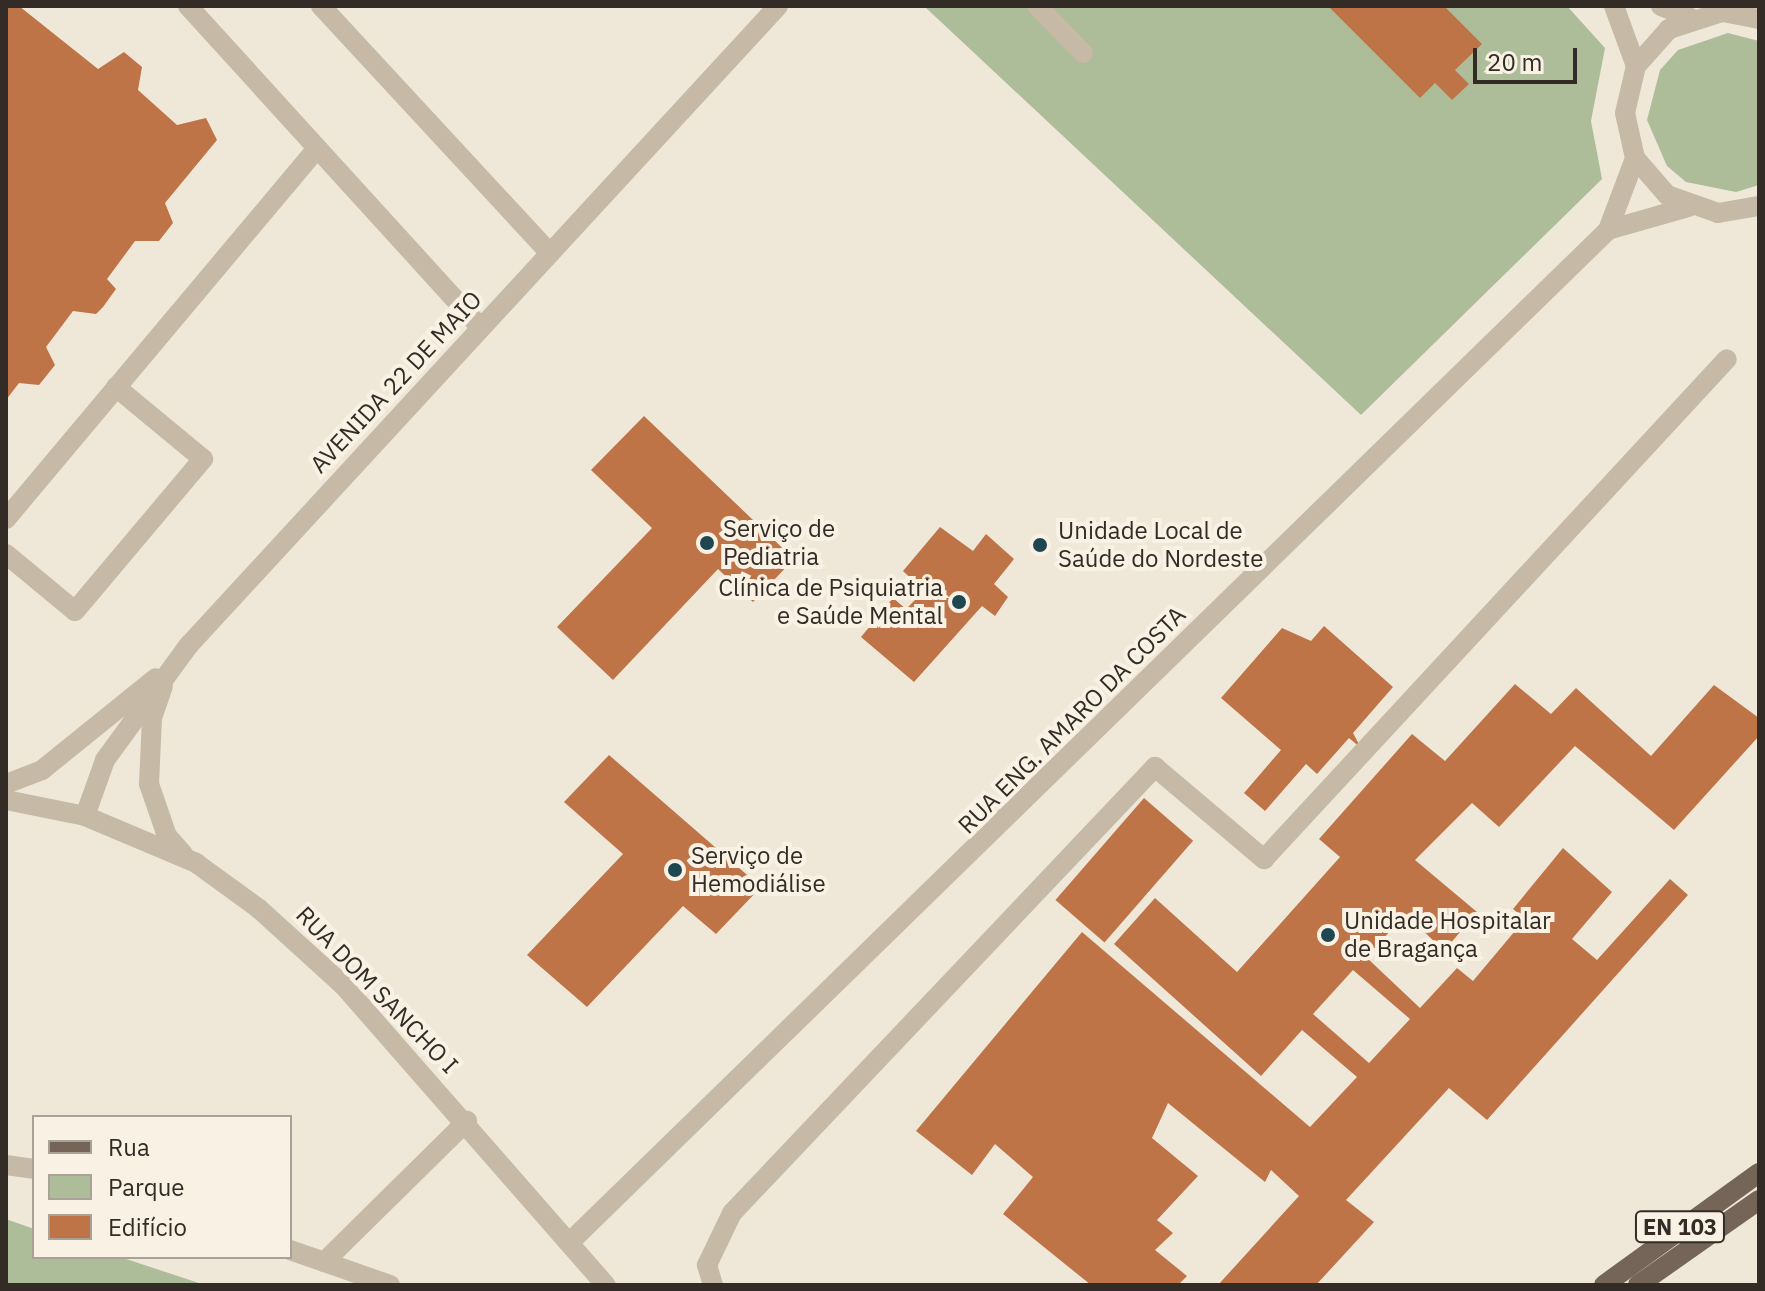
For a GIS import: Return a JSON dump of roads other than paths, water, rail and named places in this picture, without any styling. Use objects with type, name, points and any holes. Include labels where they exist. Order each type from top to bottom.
[{"type":"main road","name":"EN 103","points":[[1604,1285],[1759,1173]]},
{"type":"main road","name":"EN 103","points":[[1638,1285],[1759,1200]]},
{"type":"street","points":[[188,6],[481,328]]},
{"type":"street","points":[[321,6],[550,253]]},
{"type":"street","name":"AVENIDA 22 DE MAIO","points":[[85,816],[105,760],[169,670],[778,6]]},
{"type":"street","points":[[1037,6],[1083,53]]},
{"type":"street","points":[[1614,6],[1636,66]]},
{"type":"street","points":[[1661,6],[1691,18]]},
{"type":"street","points":[[1755,210],[1689,207],[1658,187],[1635,158],[1625,113],[1636,66],[1660,38],[1691,18],[1722,12],[1759,19]]},
{"type":"street","points":[[6,519],[317,148]]},
{"type":"street","name":"RUA ENG. AMARO DA COSTA","points":[[569,1243],[1608,230],[1635,158]]},
{"type":"street","name":"RUA ENG. AMARO DA COSTA","points":[[1608,230],[1689,207]]},
{"type":"street","points":[[713,1285],[707,1265],[732,1213],[1155,767],[1264,859],[1727,359]]},
{"type":"street","points":[[6,554],[75,611],[203,459],[116,387]]},
{"type":"street","points":[[6,784],[42,770],[169,670]]},
{"type":"street","points":[[169,670],[152,718],[149,784],[167,836],[189,860]]},
{"type":"street","name":"RUA DOM SANCHO I","points":[[6,800],[85,816],[189,860],[258,908],[343,985],[467,1121],[606,1285]]},
{"type":"street","points":[[324,1262],[467,1121]]},
{"type":"street","points":[[6,1165],[32,1169]]},
{"type":"street","points":[[292,1251],[390,1285]]},
{"type":"place","name":"Serviço de Pediatria","points":[[707,543]]},
{"type":"place","name":"Unidade Local de Saúde do Nordeste","points":[[1040,545]]},
{"type":"place","name":"Clínica de Psiquiatria e Saúde Mental","points":[[959,602]]},
{"type":"place","name":"Serviço de Hemodiálise","points":[[675,870]]},
{"type":"place","name":"Unidade Hospitalar de Bragança","points":[[1328,935]]}]
